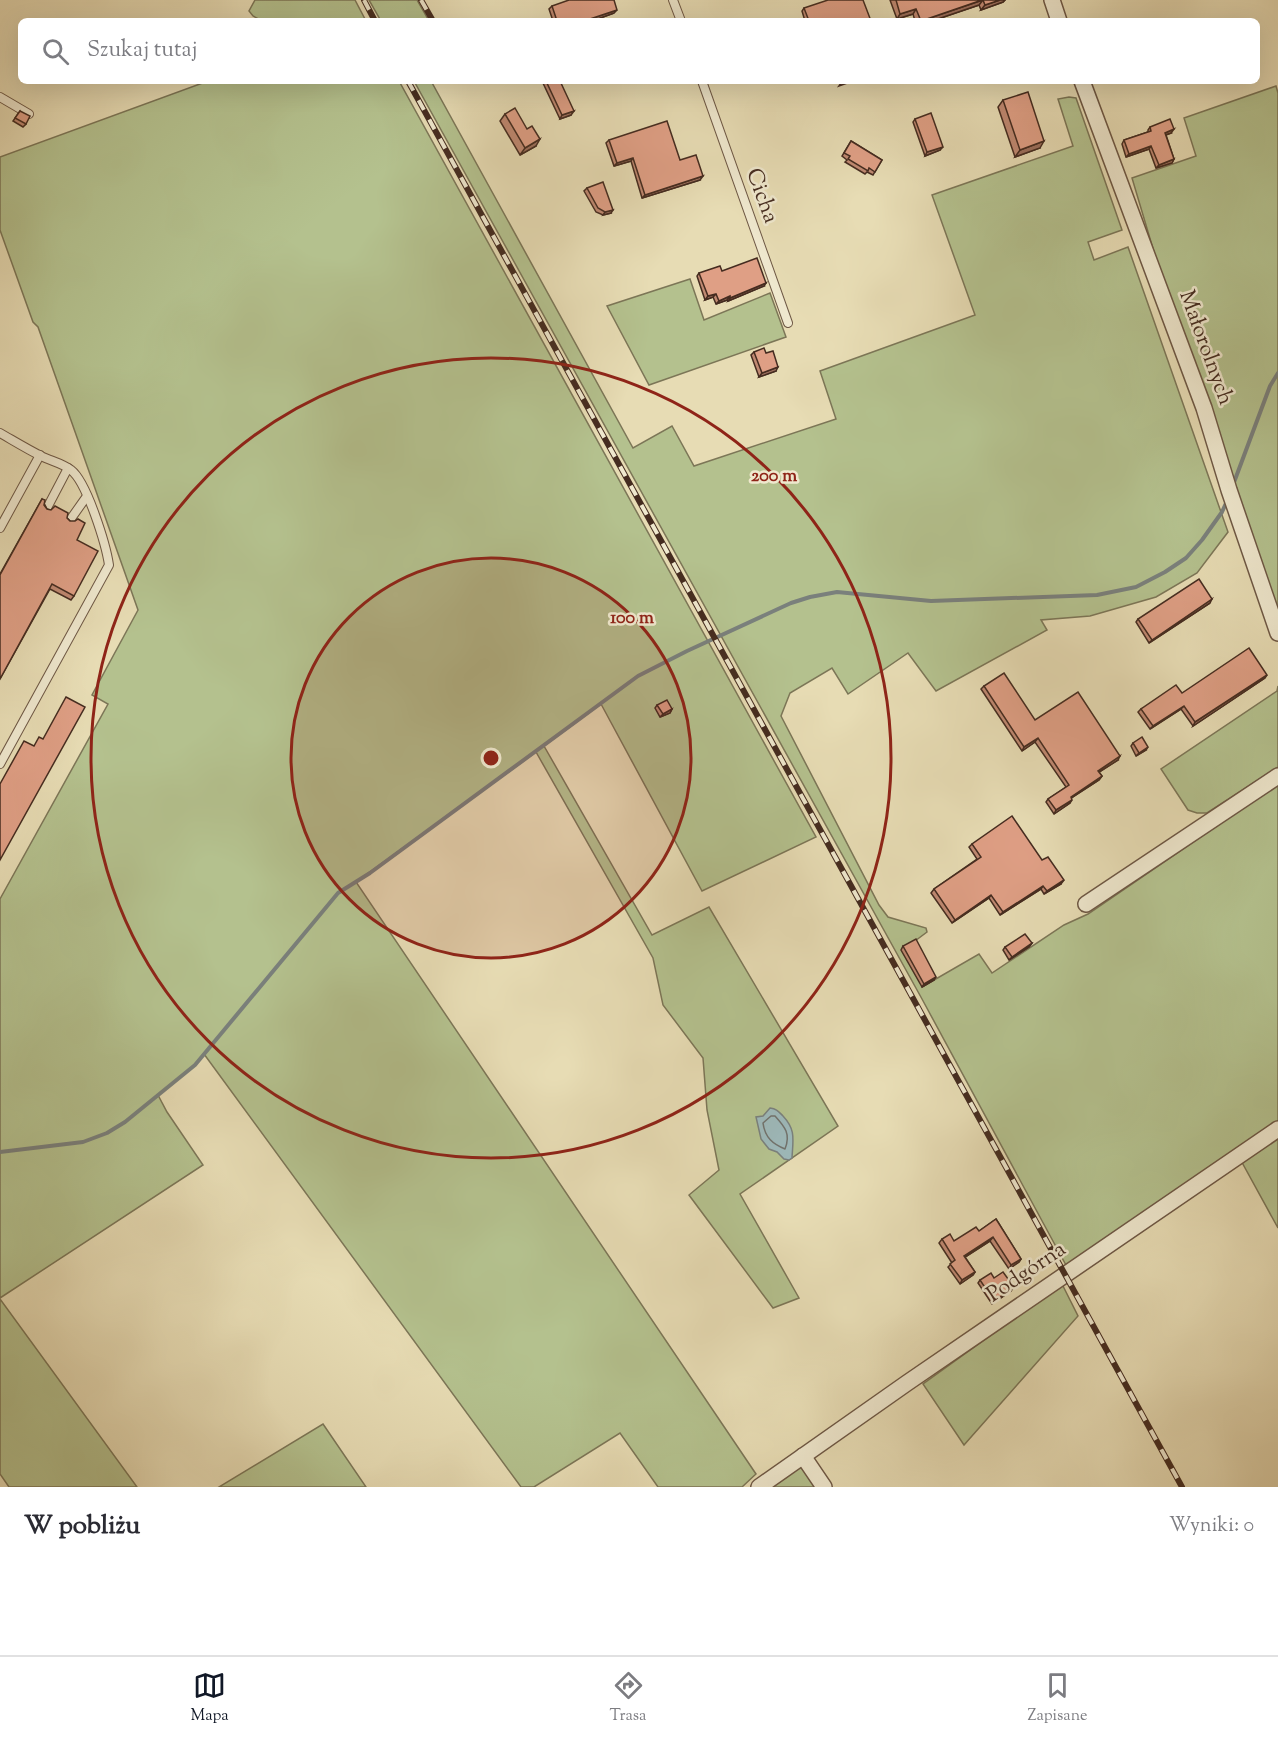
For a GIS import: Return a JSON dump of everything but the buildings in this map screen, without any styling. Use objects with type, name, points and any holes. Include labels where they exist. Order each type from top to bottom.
[{"type":"street","points":[[1052,0],[1058,18]]},
{"type":"street","name":"Małorolnych","points":[[1083,84],[1204,408],[1229,490],[1278,633]]},
{"type":"street","points":[[1086,904],[1278,776]]},
{"type":"street","name":"Podgórna","points":[[759,1487],[986,1328],[1278,1130]]},
{"type":"street","points":[[803,1456],[824,1487]]},
{"type":"lane","points":[[673,0],[680,18]]},
{"type":"lane","name":"Cicha","points":[[703,84],[788,323]]},
{"type":"lane","points":[[0,97],[30,114]]},
{"type":"lane","points":[[0,433],[74,473],[87,495],[109,566],[0,764]]},
{"type":"lane","points":[[0,528],[40,455]]},
{"type":"lane","points":[[47,508],[68,468]]},
{"type":"lane","points":[[70,520],[87,495]]},
{"type":"green space","points":[[255,0],[355,0],[364,18],[257,18],[249,11]]},
{"type":"green space","points":[[369,0],[417,0],[427,18],[379,18]]},
{"type":"green space","points":[[200,84],[401,84],[816,837],[702,891],[601,704],[544,746],[652,935],[709,907],[838,1126],[740,1194],[799,1298],[773,1308],[689,1195],[719,1170],[707,1110],[703,1058],[663,1005],[653,958],[536,752],[356,882],[756,1474],[742,1487],[658,1487],[620,1433],[534,1487],[521,1487],[204,1054],[195,1065],[158,1095],[203,1165],[0,1298],[0,899],[108,704],[92,695],[138,610],[38,327],[33,322],[0,230],[0,157]]},
{"type":"green space","points":[[416,84],[433,84],[633,448],[672,426],[694,466],[836,419],[820,371],[975,315],[932,195],[1073,146],[1058,99],[1076,98],[1122,230],[1088,242],[1094,260],[1128,247],[1228,532],[1197,573],[1156,597],[1090,616],[1041,620],[1047,630],[936,691],[908,653],[848,694],[832,668],[790,693],[781,716],[879,905],[888,917],[926,928],[927,932],[915,941],[922,987],[979,954],[992,973],[1064,925],[1088,914],[1278,784],[1278,1228],[1239,1157],[1067,1267],[922,999]]},
{"type":"green space","points":[[1276,86],[1278,93],[1278,627],[1173,316],[1132,178],[1196,156],[1184,118]]},
{"type":"green space","points":[[690,279],[704,320],[770,293],[786,337],[649,385],[607,306]]},
{"type":"green space","points":[[1278,686],[1278,767],[1207,813],[1188,810],[1161,769],[1277,691]]},
{"type":"green space","points":[[1062,1284],[1078,1316],[964,1445],[923,1384]]},
{"type":"green space","points":[[0,1299],[137,1487],[9,1487],[0,1474]]},
{"type":"green space","points":[[323,1424],[366,1487],[219,1487]]},
{"type":"green space","points":[[803,1464],[818,1487],[769,1487]]},
{"type":"water","points":[[770,1108],[777,1110],[783,1116],[792,1130],[792,1158],[789,1160],[769,1149],[761,1139],[756,1117],[763,1116]]},
{"type":"waterway","points":[[1233,485],[1270,386],[1278,373]]},
{"type":"waterway","points":[[0,1152],[83,1142],[107,1133],[125,1122],[195,1065],[338,893],[370,873],[638,676],[791,603],[837,592],[931,601],[1097,595],[1136,587],[1186,558],[1202,540],[1227,501]]},
{"type":"railway","points":[[364,0],[373,18]]},
{"type":"railway","points":[[421,0],[431,18]]},
{"type":"railway","points":[[410,84],[1182,1487]]}]
